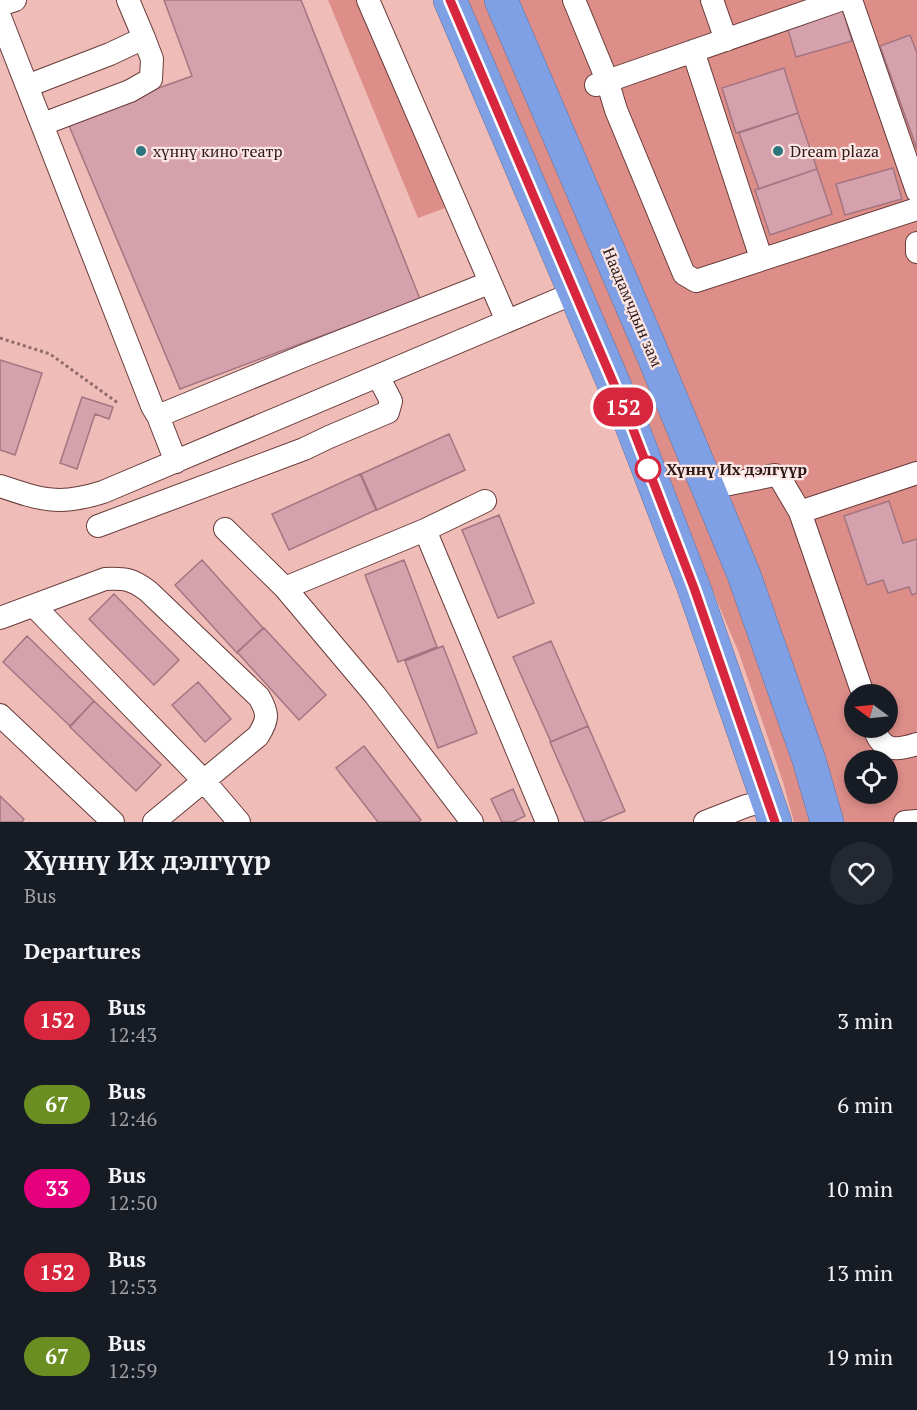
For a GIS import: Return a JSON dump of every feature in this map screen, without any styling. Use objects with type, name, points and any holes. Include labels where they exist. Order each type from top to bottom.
[{"type":"highway","points":[[450,0],[631,424],[694,588],[772,811]]},
{"type":"highway","name":"Наадамчдын зам","points":[[501,0],[709,488],[748,586],[808,760],[826,822]]},
{"type":"street","points":[[0,5],[15,0]]},
{"type":"street","points":[[43,124],[130,91],[151,79],[152,59],[128,0]]},
{"type":"street","points":[[368,0],[507,321]]},
{"type":"street","points":[[561,0],[616,110],[684,274],[696,281],[917,209]]},
{"type":"street","points":[[574,0],[599,76]]},
{"type":"street","points":[[712,0],[724,33]]},
{"type":"street","points":[[599,76],[693,51],[724,33],[796,0]]},
{"type":"street","points":[[599,76],[724,33],[840,0],[917,191]]},
{"type":"street","points":[[0,17],[176,462]]},
{"type":"street","points":[[27,86],[110,54],[144,38]]},
{"type":"street","points":[[693,51],[761,258]]},
{"type":"street","points":[[917,243],[917,252]]},
{"type":"street","points":[[158,416],[489,283]]},
{"type":"street","points":[[0,486],[41,499],[70,500],[103,492],[574,293]]},
{"type":"street","points":[[98,526],[304,450],[388,412],[391,401],[378,376]]},
{"type":"street","points":[[800,512],[917,473]]},
{"type":"street","points":[[709,488],[776,476],[780,478],[800,512],[859,684]]},
{"type":"street","points":[[285,588],[425,530],[485,501]]},
{"type":"street","points":[[225,528],[285,588],[375,695],[472,822]]},
{"type":"street","points":[[425,530],[547,822]]},
{"type":"street","points":[[0,618],[105,579],[122,578],[135,582],[148,591],[259,697],[267,709],[266,724],[258,736],[154,822]]},
{"type":"street","points":[[34,606],[204,781],[239,822]]},
{"type":"street","points":[[0,714],[113,822]]},
{"type":"street","points":[[878,738],[889,748],[901,750],[917,744]]},
{"type":"street","points":[[705,822],[746,806],[772,811]]},
{"type":"street","points":[[905,822],[917,821]]},
{"type":"path","points":[[0,338],[50,354],[118,403]]},
{"type":"shaded area","points":[[328,0],[360,0],[445,208],[418,218]]},
{"type":"shaded area","points":[[463,0],[917,0],[917,822],[794,822],[783,782],[739,653]]},
{"type":"building","points":[[164,0],[301,0],[420,299],[180,389],[67,121],[192,76]]},
{"type":"building","points":[[843,10],[852,41],[796,57],[787,26]]},
{"type":"building","points":[[910,35],[917,53],[917,149],[880,46]]},
{"type":"building","points":[[784,68],[798,113],[736,133],[722,88]]},
{"type":"building","name":"Dream plaza","points":[[798,113],[817,169],[759,189],[739,133]]},
{"type":"building","points":[[893,168],[902,199],[845,215],[836,184]]},
{"type":"building","points":[[817,169],[832,214],[770,235],[755,190]]},
{"type":"building","points":[[0,360],[42,373],[15,455],[0,450]]},
{"type":"building","points":[[82,397],[113,407],[109,419],[95,414],[77,469],[60,463]]},
{"type":"building","points":[[449,434],[465,470],[377,510],[361,474]]},
{"type":"building","points":[[360,474],[376,510],[289,550],[272,514]]},
{"type":"building","points":[[889,501],[903,543],[917,539],[917,593],[912,595],[909,587],[888,593],[883,580],[867,585],[844,516]]},
{"type":"building","points":[[499,515],[534,603],[498,618],[462,530]]},
{"type":"building","points":[[202,560],[263,628],[237,653],[175,585]]},
{"type":"building","points":[[404,560],[437,647],[398,662],[365,575]]},
{"type":"building","points":[[114,594],[179,660],[154,685],[89,619]]},
{"type":"building","points":[[264,628],[326,695],[299,720],[237,652]]},
{"type":"building","points":[[27,636],[94,701],[70,726],[3,662]]},
{"type":"building","points":[[551,641],[588,726],[551,742],[513,657]]},
{"type":"building","points":[[443,646],[477,733],[438,748],[405,661]]},
{"type":"building","points":[[198,682],[231,719],[205,742],[172,705]]},
{"type":"building","points":[[94,701],[161,765],[136,791],[70,727]]},
{"type":"building","points":[[588,726],[625,811],[599,822],[585,822],[550,742]]},
{"type":"building","points":[[364,746],[421,820],[419,822],[378,822],[336,768]]},
{"type":"building","points":[[513,789],[525,816],[513,822],[502,822],[491,799]]},
{"type":"building","points":[[0,796],[24,819],[22,822],[0,822]]},
{"type":"bus line","name":"152","points":[[450,0],[631,424],[694,588],[775,822]]},
{"type":"place","name":"хүннү кино театр","points":[[141,151]]},
{"type":"place","name":"Dream plaza","points":[[778,151]]},
{"type":"place","name":"Хүннү Их дэлгүүр","points":[[648,469]]}]
